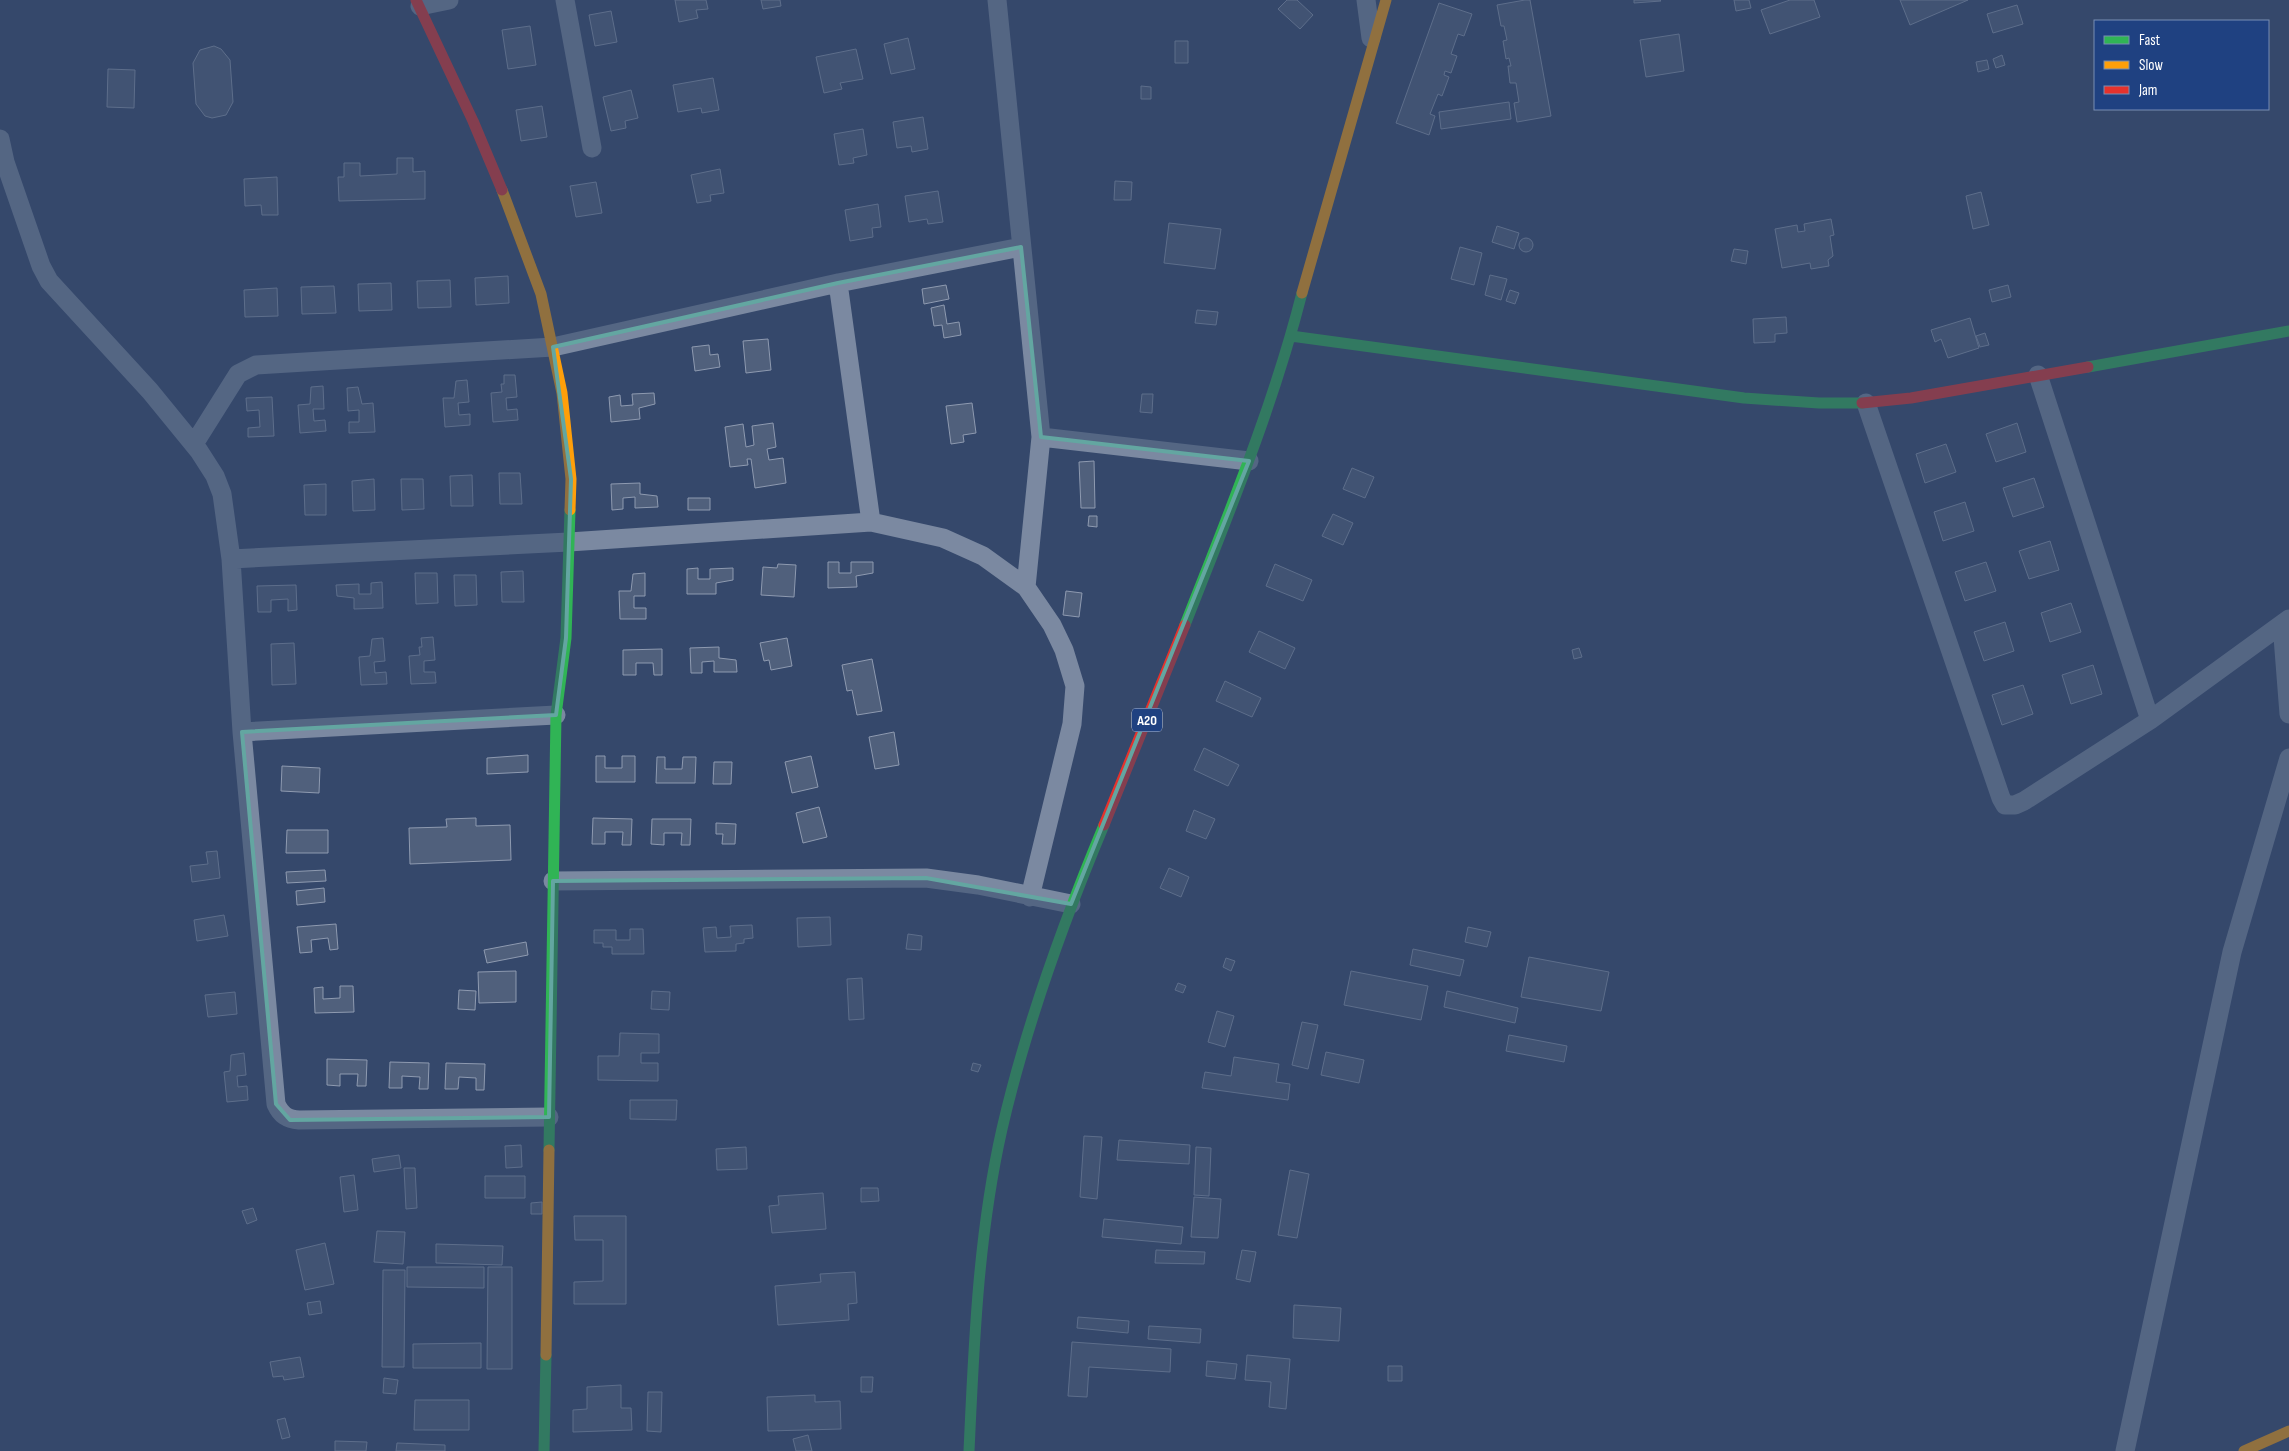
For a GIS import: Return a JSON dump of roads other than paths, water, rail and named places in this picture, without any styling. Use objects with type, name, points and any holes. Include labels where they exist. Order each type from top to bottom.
[{"type":"street","points":[[449,0],[418,3],[516,224],[541,294],[562,393],[571,479],[566,638],[556,715],[544,1451]]},
{"type":"street","points":[[564,0],[592,148]]},
{"type":"street","points":[[997,0],[1041,437],[1026,588]]},
{"type":"street","points":[[1366,0],[1372,49]]},
{"type":"street","name":"A20","points":[[969,1451],[975,1311],[991,1184],[1020,1056],[1071,904],[1165,676],[1248,461],[1291,336],[1310,262],[1386,0]]},
{"type":"street","points":[[0,139],[5,162],[38,256],[49,281],[150,391],[194,444],[215,476],[222,494],[232,559],[242,732],[276,1104],[279,1111],[290,1120],[549,1117]]},
{"type":"street","points":[[194,444],[238,374],[256,365],[553,347],[838,283],[1021,247]]},
{"type":"street","points":[[838,283],[871,522]]},
{"type":"street","points":[[1291,336],[1744,398],[1819,403],[1866,403],[1911,398],[2289,331]]},
{"type":"street","points":[[2038,375],[2150,720]]},
{"type":"street","points":[[1866,403],[2005,805],[2015,805],[2024,801],[2150,720],[2285,621]]},
{"type":"street","points":[[1041,437],[1248,461]]},
{"type":"street","points":[[232,559],[570,542],[871,522],[943,538],[982,556],[1026,588],[1052,625],[1064,650],[1075,686],[1072,724],[1030,897]]},
{"type":"street","points":[[2285,621],[2289,714]]},
{"type":"street","points":[[242,732],[556,715]]},
{"type":"street","points":[[2125,1451],[2232,952],[2289,758]]},
{"type":"street","points":[[553,881],[926,878],[978,885],[1071,904]]},
{"type":"street","points":[[2244,1451],[2289,1432]]}]
